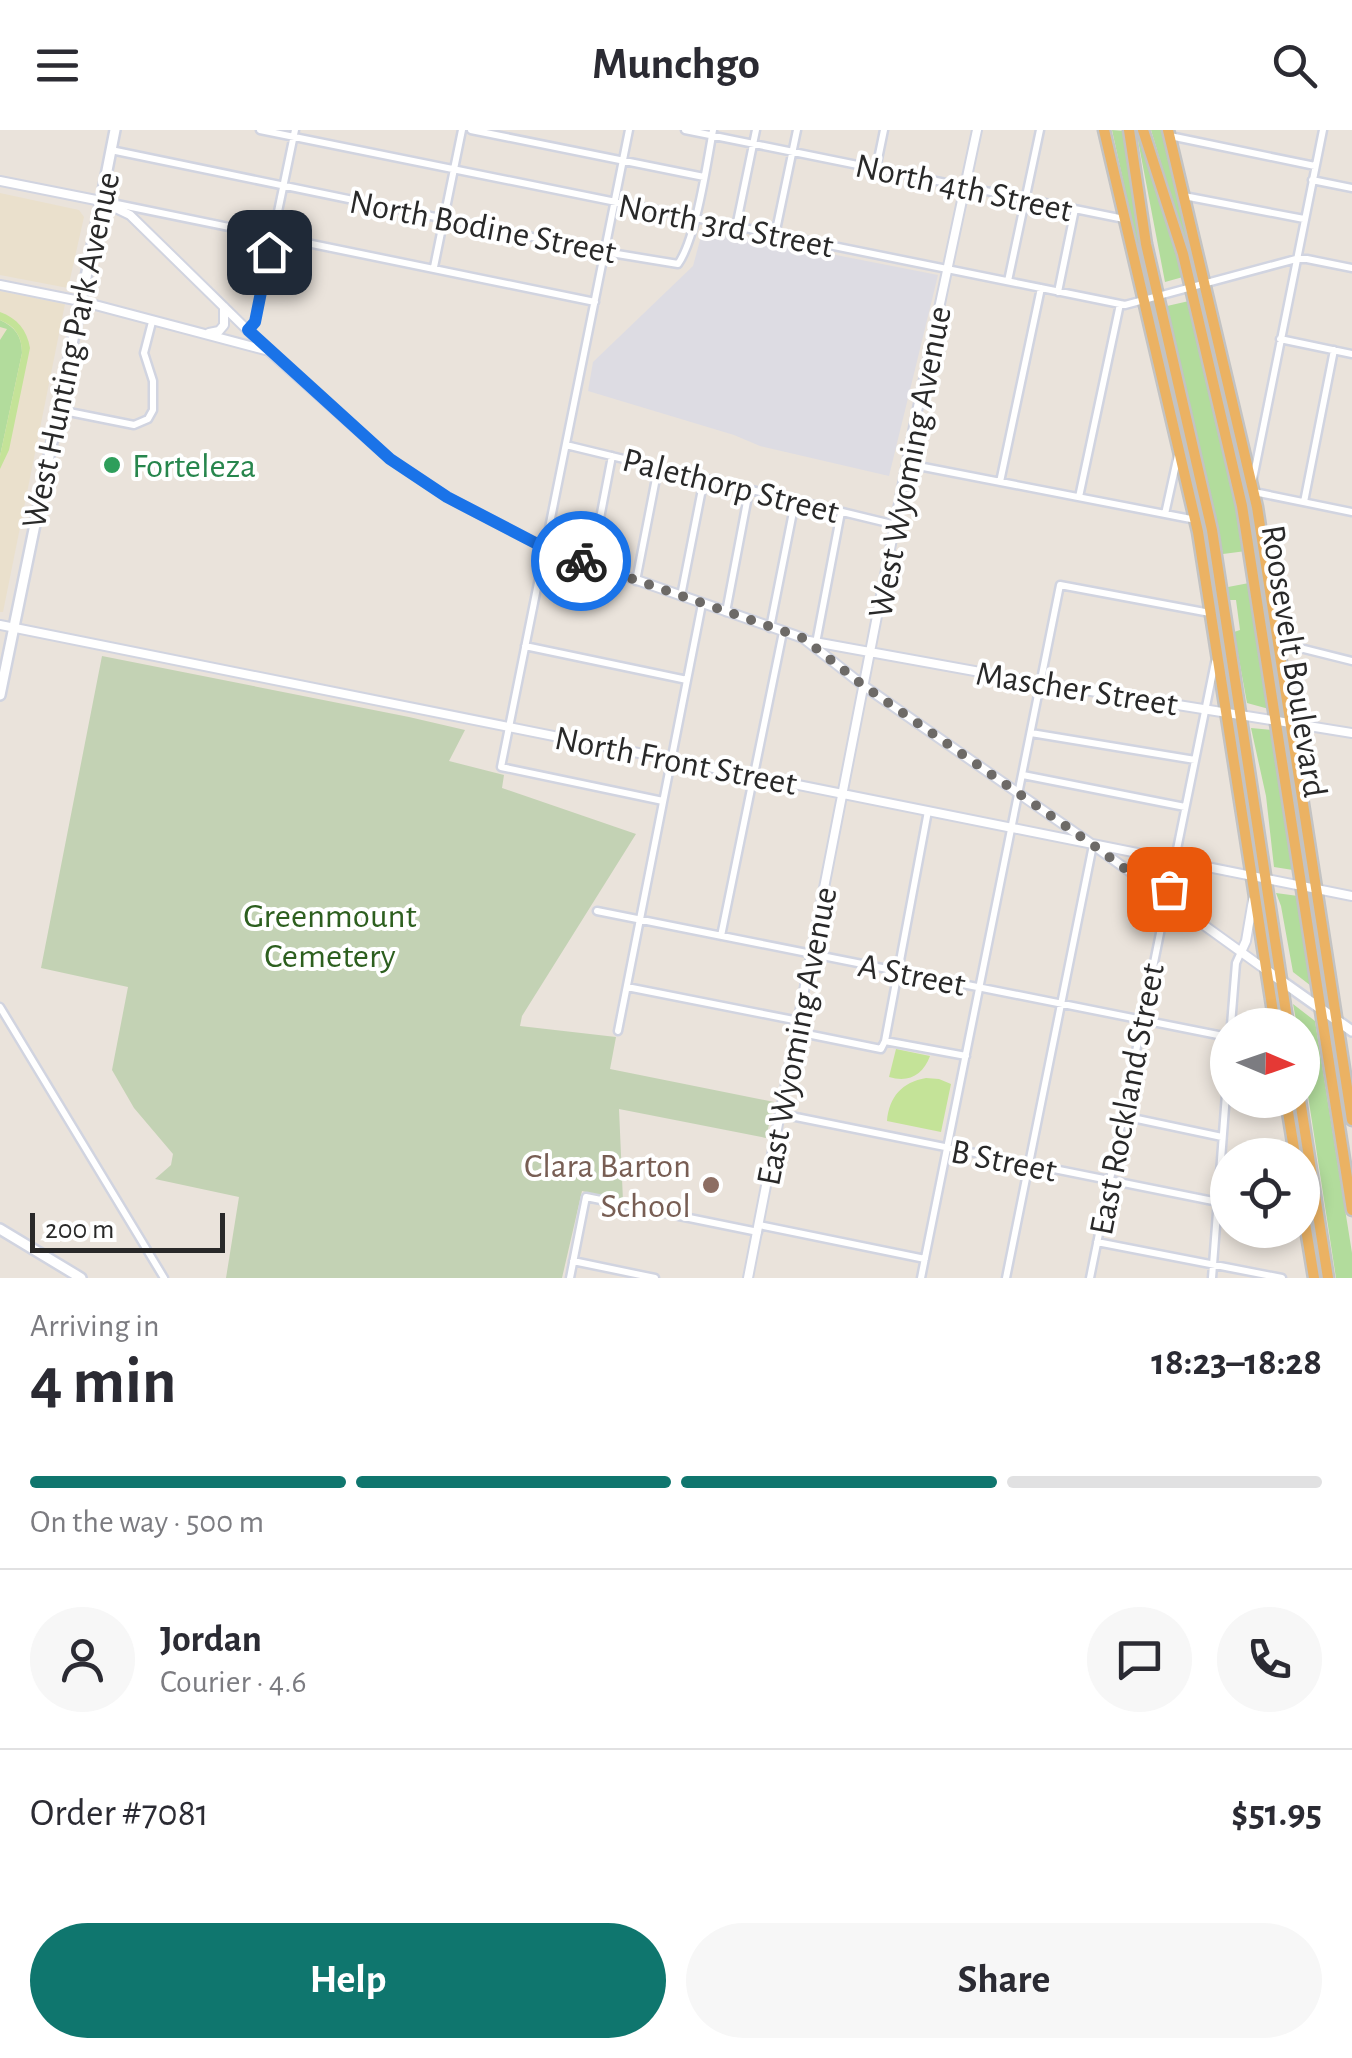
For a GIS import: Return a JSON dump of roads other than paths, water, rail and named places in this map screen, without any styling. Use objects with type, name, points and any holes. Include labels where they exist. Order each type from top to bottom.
[{"type":"highway","points":[[1104,130],[1196,520],[1272,1008]]},
{"type":"highway","name":"Roosevelt Boulevard","points":[[1129,130],[1143,230],[1216,556],[1286,1008]]},
{"type":"highway","name":"Roosevelt Boulevard","points":[[1143,130],[1174,220],[1191,286],[1256,584],[1352,1210]]},
{"type":"highway","name":"Roosevelt Boulevard","points":[[1169,133],[1242,442],[1267,568],[1352,1120]]},
{"type":"highway","points":[[1228,444],[1229,388]]},
{"type":"highway","points":[[1180,449],[1202,486]]},
{"type":"highway","points":[[1286,779],[1308,832]]},
{"type":"highway","points":[[1246,841],[1251,780]]},
{"type":"highway","points":[[1303,1118],[1328,1278]]},
{"type":"highway","points":[[1309,1248],[1314,1278]]},
{"type":"main road","name":"West Hunting Park Avenue","points":[[0,694],[115,130]]},
{"type":"main road","points":[[1266,970],[1352,1031]]},
{"type":"main road","points":[[0,1229],[81,1278]]},
{"type":"street","name":"North 3rd Street","points":[[260,130],[1120,304],[1132,305],[1191,286]]},
{"type":"street","points":[[434,267],[462,130]]},
{"type":"street","points":[[472,130],[704,177]]},
{"type":"street","points":[[630,130],[500,766],[663,801]]},
{"type":"street","name":"North 4th Street","points":[[684,130],[1126,220]]},
{"type":"street","points":[[736,227],[756,130]]},
{"type":"street","points":[[775,235],[797,130]]},
{"type":"street","points":[[876,168],[884,130]]},
{"type":"street","name":"West Wyoming Avenue","points":[[844,794],[977,130]]},
{"type":"street","points":[[1008,281],[1040,130]]},
{"type":"street","points":[[1323,130],[1252,488],[1352,512]]},
{"type":"street","points":[[694,218],[713,133]]},
{"type":"street","points":[[1169,133],[1315,166]]},
{"type":"street","points":[[221,338],[236,338],[255,322],[294,134]]},
{"type":"street","name":"North Bodine Street","points":[[111,150],[678,264],[684,256],[694,218]]},
{"type":"street","points":[[1312,180],[1352,188]]},
{"type":"street","points":[[0,181],[595,302]]},
{"type":"street","points":[[1183,196],[1304,219]]},
{"type":"street","name":"Mascher Street","points":[[100,201],[130,215],[269,351],[390,459],[447,497],[545,548],[816,643],[1352,733]]},
{"type":"street","points":[[1058,292],[1075,209]]},
{"type":"street","points":[[1191,286],[1296,259],[1352,268]]},
{"type":"street","points":[[0,286],[80,301],[269,351]]},
{"type":"street","points":[[1000,482],[1041,288]]},
{"type":"street","points":[[1079,498],[1120,304]]},
{"type":"street","points":[[206,334],[224,325],[224,308]]},
{"type":"street","points":[[58,410],[134,424],[148,420],[153,410],[153,381],[144,353],[152,322]]},
{"type":"street","points":[[1280,339],[1352,354]]},
{"type":"street","points":[[574,348],[585,350]]},
{"type":"street","points":[[1304,502],[1334,350]]},
{"type":"street","points":[[1242,442],[1256,440],[1261,434]]},
{"type":"street","name":"Palethorp Street","points":[[566,444],[896,525]]},
{"type":"street","points":[[1165,514],[1180,449]]},
{"type":"street","points":[[591,565],[612,456]]},
{"type":"street","points":[[908,464],[1196,520]]},
{"type":"street","points":[[636,581],[658,468]]},
{"type":"street","points":[[681,596],[704,479]]},
{"type":"street","points":[[726,612],[748,491]]},
{"type":"street","points":[[770,628],[794,502]]},
{"type":"street","points":[[816,643],[840,512]]},
{"type":"street","points":[[922,1278],[1060,585],[1211,613]]},
{"type":"street","points":[[618,1031],[702,604]]},
{"type":"street","name":"North Front Street","points":[[0,625],[1352,896]]},
{"type":"street","points":[[721,936],[782,632]]},
{"type":"street","points":[[803,638],[864,686],[1266,970]]},
{"type":"street","points":[[1278,642],[1352,661]]},
{"type":"street","points":[[525,646],[686,680]]},
{"type":"street","name":"East Rockland Street","points":[[1090,1278],[1217,652]]},
{"type":"street","points":[[1031,734],[1195,760]]},
{"type":"street","points":[[1023,775],[1186,807]]},
{"type":"street","name":"East Wyoming Avenue","points":[[748,1278],[844,794]]},
{"type":"street","points":[[627,987],[881,1049],[928,811]]},
{"type":"street","points":[[1006,1278],[1093,845]]},
{"type":"street","points":[[1232,1008],[1236,963],[1246,941],[1254,891]]},
{"type":"street","name":"A Street","points":[[597,911],[1210,1033]]},
{"type":"street","points":[[0,1007],[164,1278]]},
{"type":"street","points":[[885,1041],[966,1056]]},
{"type":"street","name":"B Street","points":[[781,1114],[1210,1201]]},
{"type":"street","points":[[1123,1116],[1222,1137],[1224,1118]]},
{"type":"street","points":[[570,1278],[586,1197],[925,1258]]},
{"type":"street","points":[[1098,1242],[1282,1278]]},
{"type":"street","points":[[1212,1278],[1214,1248]]},
{"type":"street","points":[[573,1261],[655,1278]]},
{"type":"place","name":"Forteleza","points":[[112,465]]},
{"type":"place","name":"Clara Barton School","points":[[711,1185]]},
{"type":"park label","name":"Greenmount Cemetery","points":[[330,935]]}]
